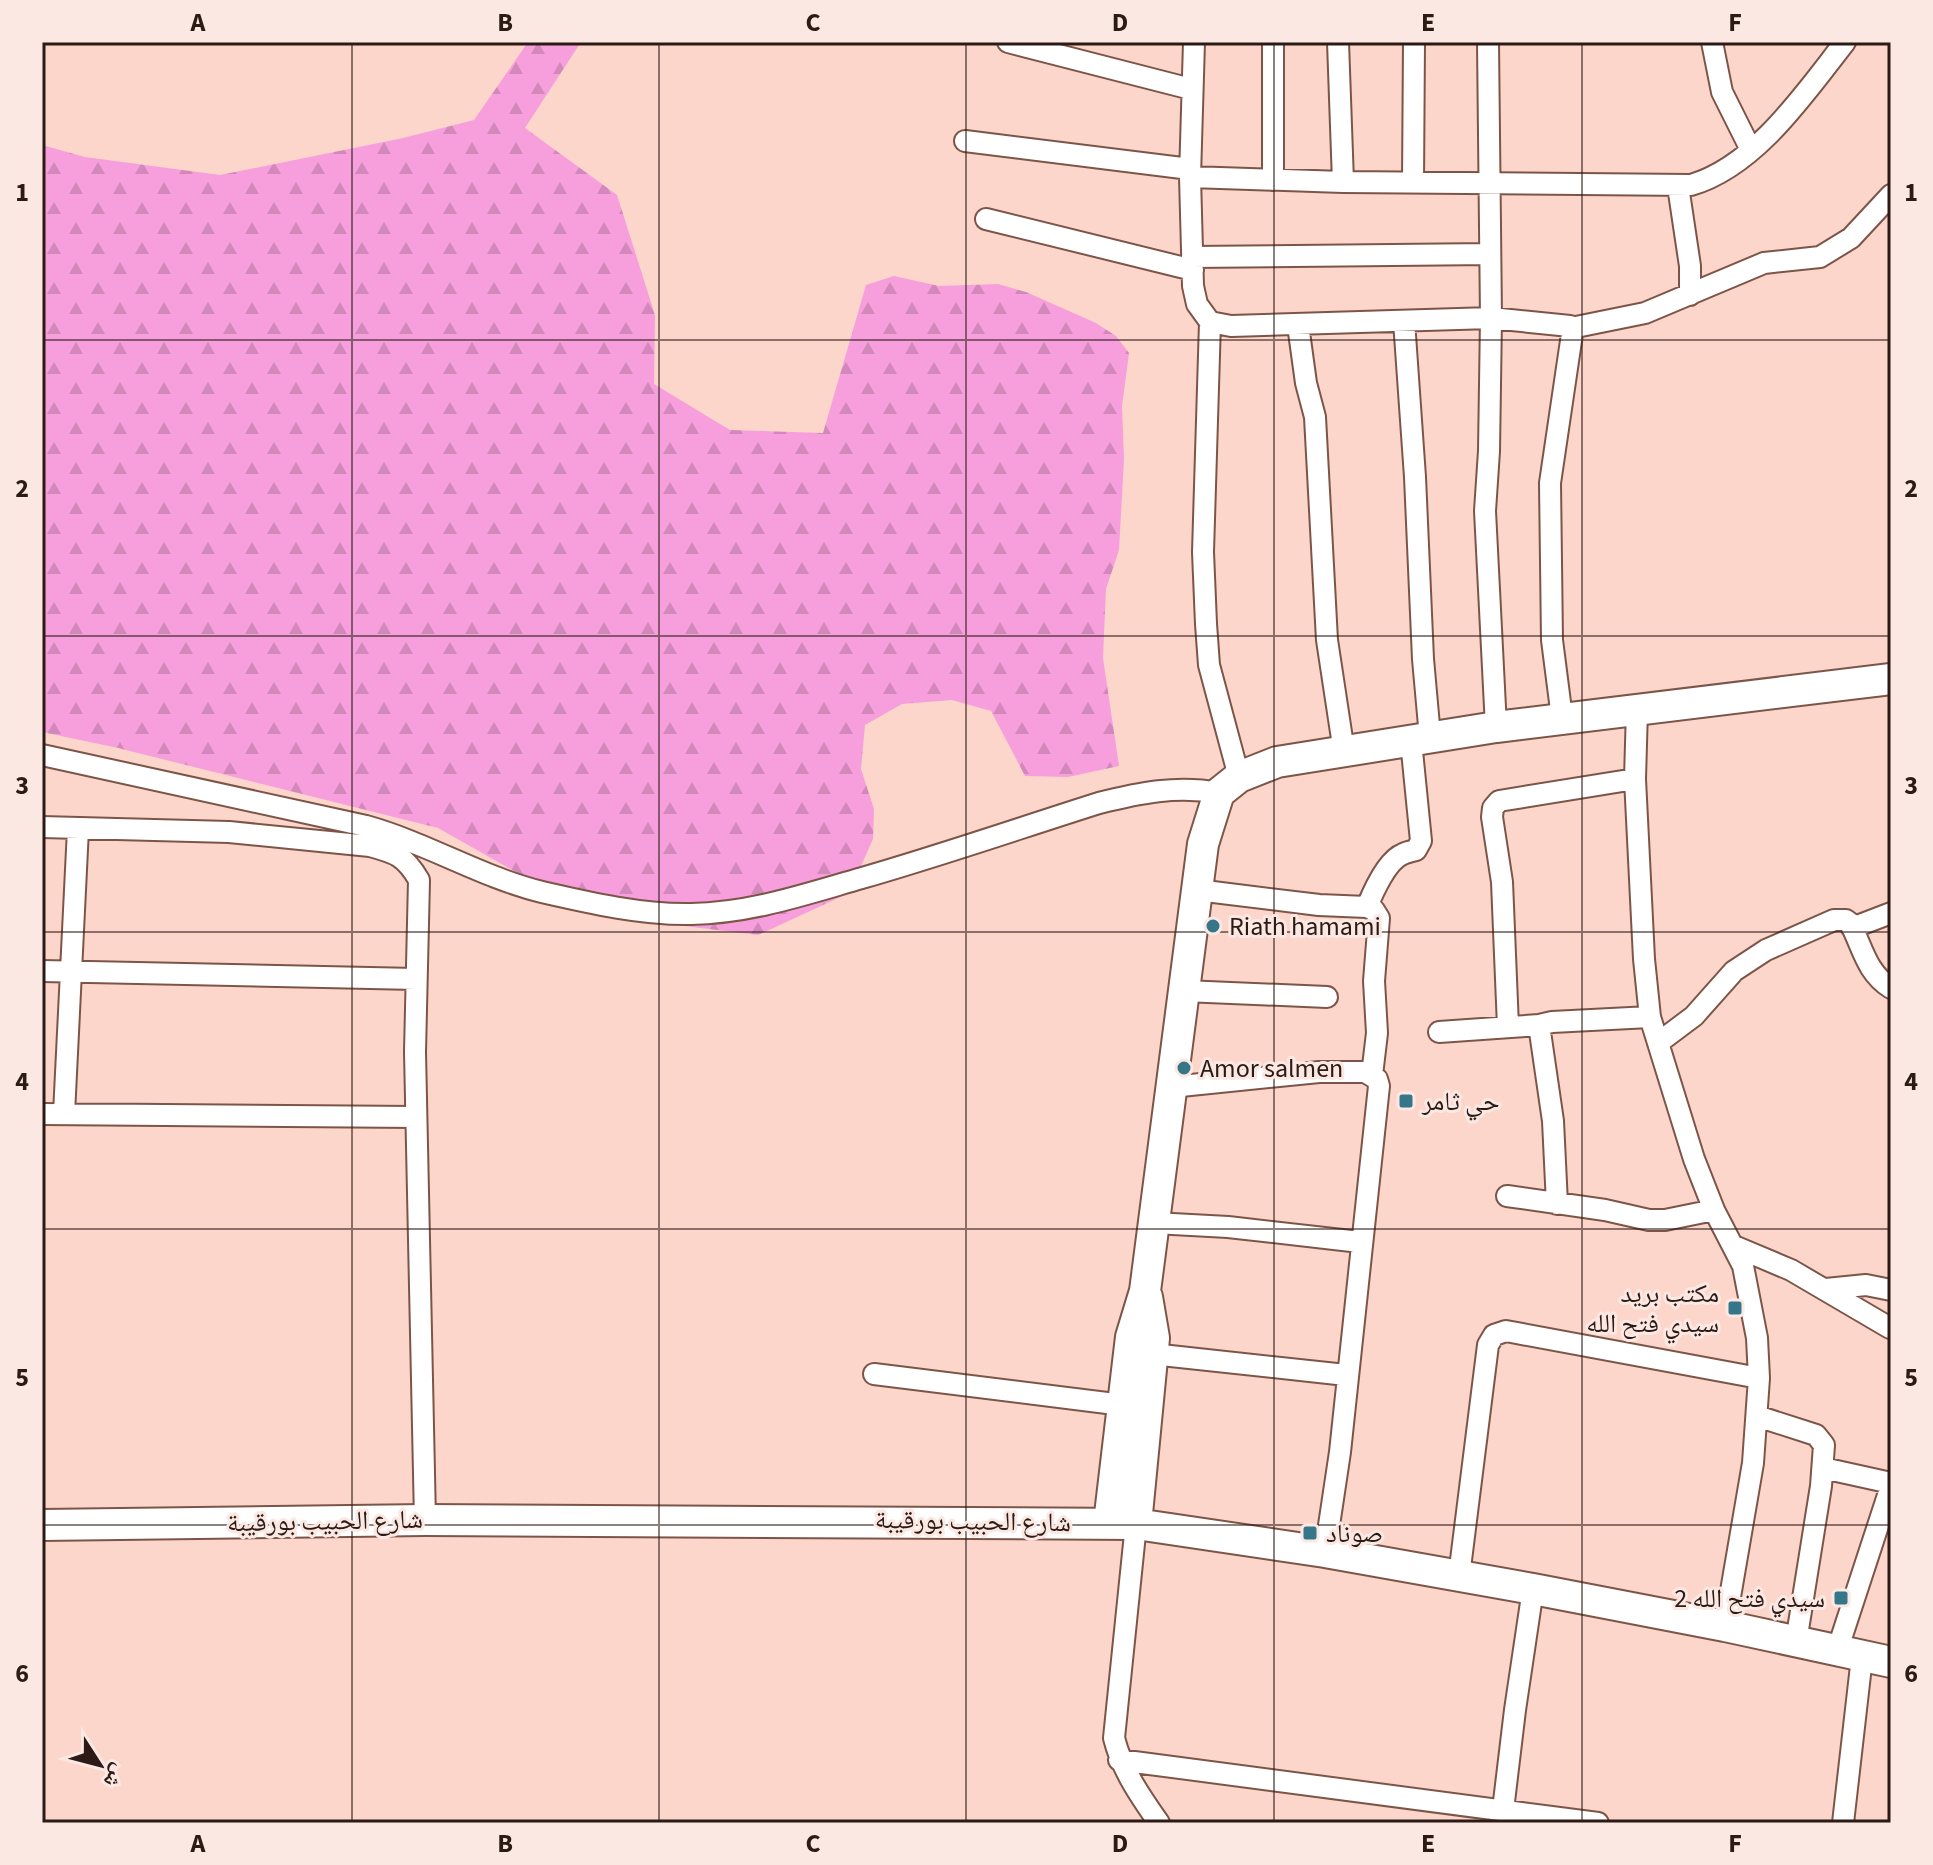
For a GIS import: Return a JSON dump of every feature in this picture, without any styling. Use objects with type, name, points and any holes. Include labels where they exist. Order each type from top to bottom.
[{"type":"main road","points":[[1122,1523],[1123,1405],[1131,1337],[1145,1291],[1203,844],[1229,785],[1277,762],[1562,718],[1891,679]]},
{"type":"main road","points":[[1122,1523],[1154,1338],[1145,1291]]},
{"type":"main road","name":"شارع الحبيب بورقيبة","points":[[42,1525],[425,1520],[1122,1523],[1325,1552],[1533,1589],[1725,1626],[1863,1657]]},
{"type":"street","points":[[1008,42],[1056,48],[1191,89]]},
{"type":"street","points":[[42,755],[366,826],[418,842],[483,871],[539,891],[633,910],[690,915],[731,912],[808,894],[1135,794],[1229,785],[1209,665],[1206,624],[1203,552],[1210,322],[1197,304],[1192,264],[1190,173],[1194,42]]},
{"type":"street","points":[[1273,42],[1273,180]]},
{"type":"street","points":[[1338,42],[1343,182]]},
{"type":"street","points":[[1413,182],[1414,42]]},
{"type":"street","points":[[1488,42],[1491,318],[1485,511],[1496,727]]},
{"type":"street","points":[[1712,42],[1722,92],[1751,150]]},
{"type":"street","points":[[965,141],[1190,173],[1273,180],[1678,186],[1703,182],[1751,150],[1775,129],[1845,42]]},
{"type":"street","points":[[1678,186],[1690,266],[1690,295]]},
{"type":"street","points":[[1571,328],[1645,313],[1764,263],[1801,261],[1833,251],[1851,238],[1891,195]]},
{"type":"street","points":[[986,219],[1192,264],[1490,254]]},
{"type":"street","points":[[1210,322],[1231,326],[1491,318],[1567,324],[1571,328]]},
{"type":"street","points":[[1367,907],[1387,870],[1402,854],[1416,850],[1421,841],[1423,659],[1404,321]]},
{"type":"street","points":[[1298,325],[1306,383],[1315,417],[1327,640],[1344,752]]},
{"type":"street","points":[[1562,718],[1552,640],[1550,483],[1571,328]]},
{"type":"street","points":[[1637,709],[1635,779],[1650,1017],[1694,1159],[1747,1280],[1757,1338],[1759,1378],[1753,1463],[1725,1626]]},
{"type":"street","points":[[1508,1027],[1502,882],[1493,808],[1499,801],[1635,779]]},
{"type":"street","points":[[42,827],[229,832],[370,846],[393,852],[408,862],[419,880],[416,1117],[425,1520]]},
{"type":"street","points":[[64,1114],[78,829]]},
{"type":"street","points":[[1197,890],[1374,910],[1379,918],[1374,981],[1377,1033],[1372,1075]]},
{"type":"street","points":[[1852,928],[1891,913]]},
{"type":"street","points":[[1658,1043],[1694,1016],[1734,971],[1766,950],[1834,920],[1846,920],[1869,968],[1891,988]]},
{"type":"street","points":[[42,971],[416,979]]},
{"type":"street","points":[[1184,991],[1327,997]]},
{"type":"street","points":[[1439,1032],[1650,1017]]},
{"type":"street","points":[[1539,1025],[1554,1135],[1557,1204]]},
{"type":"street","points":[[1171,1087],[1319,1072],[1354,1071],[1377,1079],[1379,1086],[1340,1452],[1325,1552]]},
{"type":"street","points":[[42,1114],[416,1117]]},
{"type":"street","points":[[1507,1196],[1605,1210],[1649,1220],[1665,1220],[1714,1210]]},
{"type":"street","points":[[1154,1223],[1241,1228],[1360,1242]]},
{"type":"street","points":[[1734,1246],[1791,1270],[1890,1328]]},
{"type":"street","points":[[1826,1289],[1866,1285],[1891,1290]]},
{"type":"street","points":[[1459,1576],[1488,1345],[1494,1335],[1506,1331],[1759,1378]]},
{"type":"street","points":[[1152,1354],[1346,1375]]},
{"type":"street","points":[[874,1374],[1123,1405]]},
{"type":"street","points":[[1757,1416],[1816,1435],[1824,1445],[1796,1642]]},
{"type":"street","points":[[1823,1468],[1891,1484],[1863,1657],[1843,1823]]},
{"type":"street","points":[[1122,1523],[1114,1738],[1119,1760],[1159,1823]]},
{"type":"street","points":[[1503,1810],[1533,1589]]},
{"type":"street","points":[[1119,1760],[1598,1823]]},
{"type":"green space","points":[[528,42],[581,42],[525,128],[617,195],[655,315],[654,384],[730,430],[823,433],[866,285],[894,276],[939,286],[998,284],[1026,292],[1096,323],[1116,336],[1129,353],[1122,406],[1124,459],[1119,550],[1106,589],[1103,658],[1119,766],[1068,777],[1025,776],[991,711],[952,700],[902,704],[865,725],[861,769],[874,809],[873,839],[849,893],[758,935],[618,918],[562,898],[438,828],[42,732],[42,145],[85,157],[220,175],[403,138],[474,120]]},
{"type":"place","name":"Riath hamami","points":[[1213,926]]},
{"type":"place","name":"Amor salmen","points":[[1184,1068]]},
{"type":"place","name":"حي ثامر","points":[[1406,1101]]},
{"type":"place","name":"مكتب بريد سيدي فتح الله","points":[[1735,1308]]},
{"type":"place","name":"صوناد","points":[[1310,1533]]},
{"type":"place","name":"2 سيدي فتح الله","points":[[1841,1598]]}]
